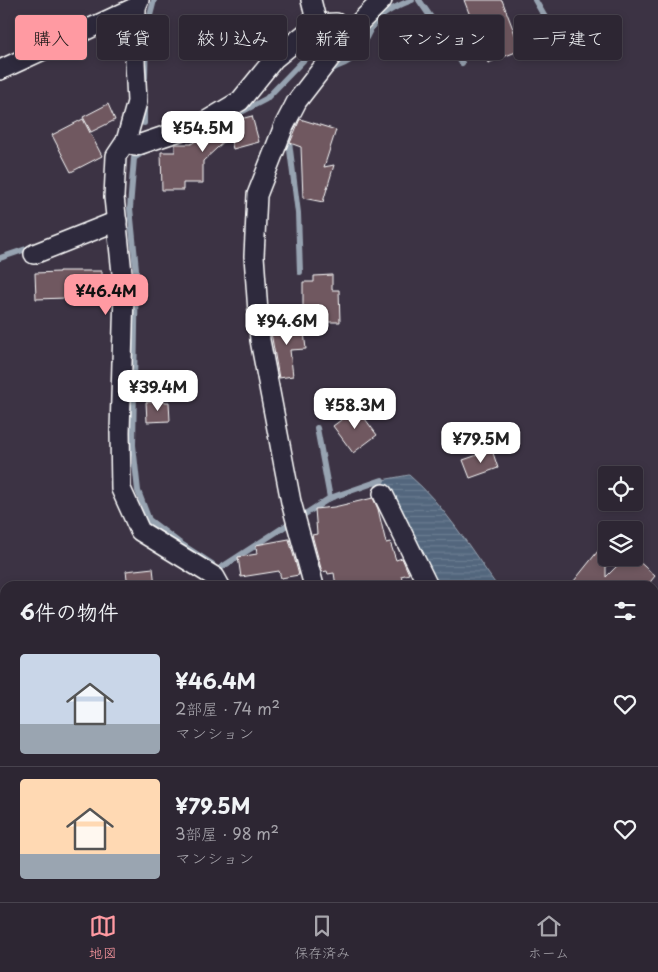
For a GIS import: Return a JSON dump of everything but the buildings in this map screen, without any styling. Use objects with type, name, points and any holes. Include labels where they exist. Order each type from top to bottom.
[{"type":"street","points":[[311,0],[315,15]]},
{"type":"street","points":[[367,15],[382,0]]},
{"type":"street","points":[[0,70],[137,4],[135,62],[138,102],[126,141],[116,156],[114,197],[124,292],[120,432],[121,489],[140,531],[215,577],[217,581]]},
{"type":"street","points":[[126,141],[135,146],[203,123],[240,100],[274,59],[297,40]]},
{"type":"street","points":[[313,581],[291,502],[260,340],[254,256],[257,195],[284,126],[297,100],[328,60]]},
{"type":"street","points":[[34,254],[117,221]]},
{"type":"street","points":[[383,494],[426,581]]},
{"type":"water","points":[[409,475],[446,514],[494,581],[434,581],[382,480]]},
{"type":"waterway","points":[[145,78],[146,31],[154,0]]},
{"type":"waterway","points":[[329,72],[344,64],[355,55],[373,25],[385,13],[412,0]]},
{"type":"waterway","points":[[419,0],[462,63]]},
{"type":"waterway","points":[[535,0],[544,15]]},
{"type":"waterway","points":[[220,123],[266,99],[304,60]]},
{"type":"waterway","points":[[144,105],[144,123]]},
{"type":"waterway","points":[[288,134],[298,213],[300,272]]},
{"type":"waterway","points":[[145,151],[134,158],[130,208],[136,269],[133,445],[138,491],[149,520],[212,564]]},
{"type":"waterway","points":[[0,258],[32,247]]},
{"type":"waterway","points":[[317,428],[330,498]]},
{"type":"waterway","points":[[305,514],[330,498],[382,480]]},
{"type":"waterway","points":[[219,569],[287,525]]}]
